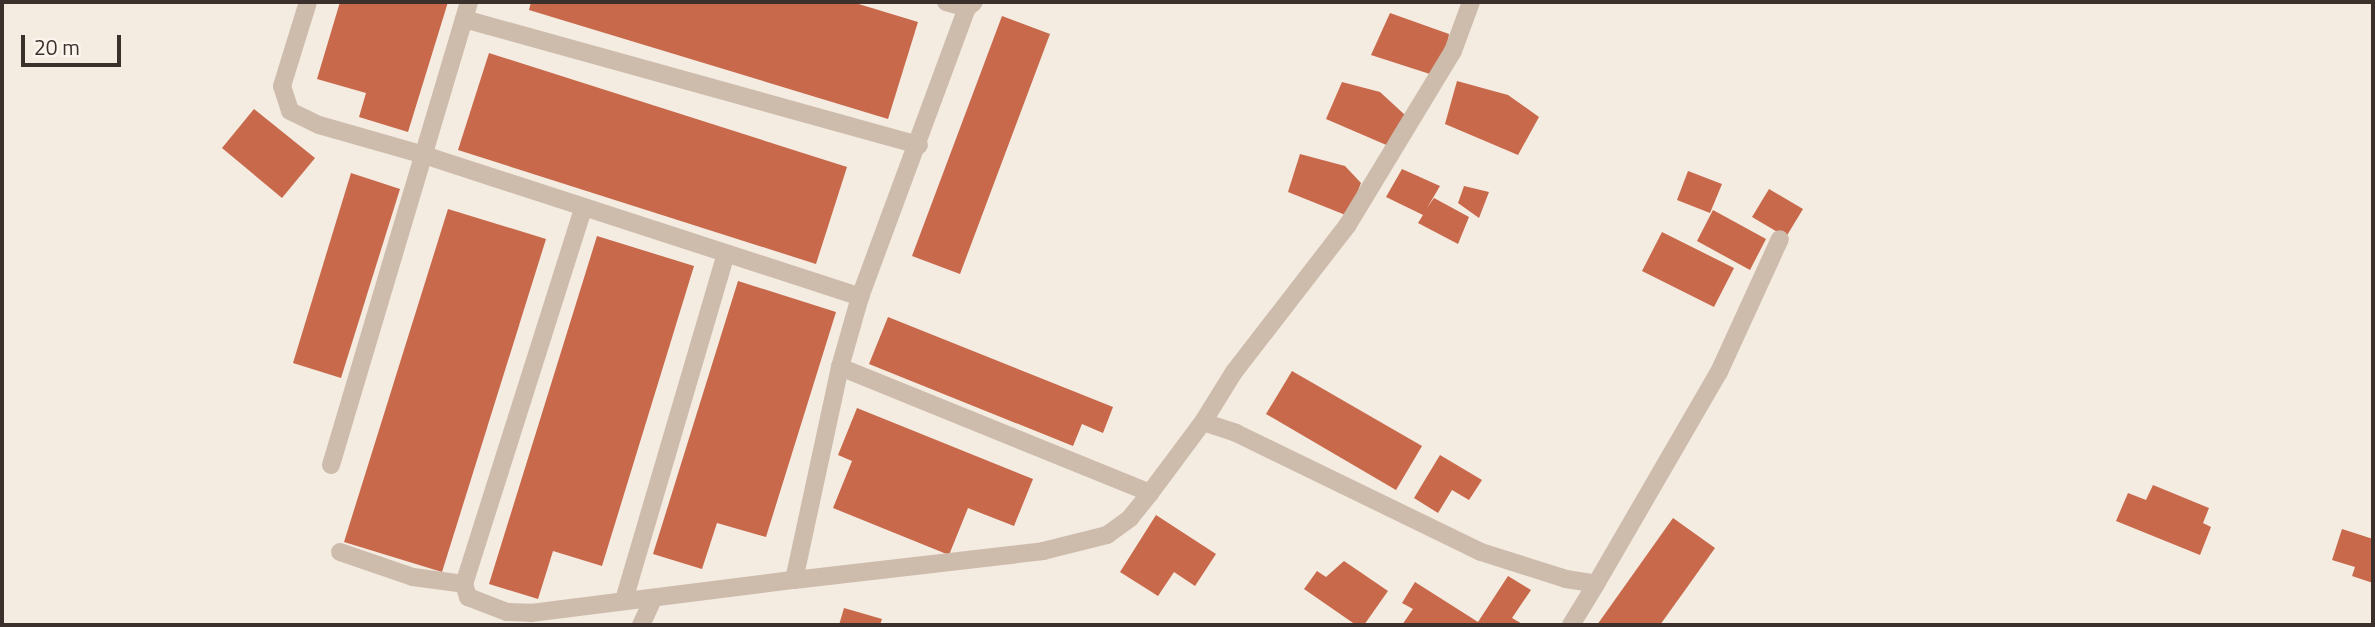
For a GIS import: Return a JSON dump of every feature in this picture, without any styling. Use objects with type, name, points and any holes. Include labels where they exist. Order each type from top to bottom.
[{"type":"street","points":[[308,2],[282,86],[290,111],[319,125],[424,155],[583,209],[860,297]]},
{"type":"street","points":[[794,580],[840,368],[860,297],[970,5],[946,2]]},
{"type":"street","points":[[583,209],[464,584],[468,597],[507,612],[653,598],[1043,551],[1107,535],[1130,518],[1150,493],[1203,422],[1234,372],[1348,226],[1453,51],[1471,2]]},
{"type":"street","points":[[331,465],[466,10],[919,145]]},
{"type":"street","points":[[1571,625],[1719,372],[1780,239]]},
{"type":"street","points":[[624,600],[726,254]]},
{"type":"street","points":[[840,368],[1150,493]]},
{"type":"street","points":[[1203,422],[1236,433],[1481,552],[1566,579],[1596,584]]},
{"type":"street","points":[[340,552],[412,577],[464,584]]},
{"type":"street","points":[[641,625],[653,598]]},
{"type":"building","points":[[340,2],[448,2],[408,132],[359,117],[366,93],[317,79]]},
{"type":"building","points":[[531,2],[852,2],[918,22],[888,119],[529,10]]},
{"type":"building","points":[[1390,13],[1449,34],[1446,53],[1433,75],[1371,55]]},
{"type":"building","points":[[1002,16],[1050,34],[960,274],[912,256]]},
{"type":"building","points":[[489,53],[847,167],[816,264],[458,150]]},
{"type":"building","points":[[1457,81],[1508,95],[1539,117],[1518,155],[1445,124]]},
{"type":"building","points":[[1342,82],[1380,92],[1405,115],[1391,147],[1326,119]]},
{"type":"building","points":[[254,109],[315,158],[282,198],[222,148]]},
{"type":"building","points":[[1300,154],[1345,166],[1361,183],[1348,216],[1288,192]]},
{"type":"building","points":[[1402,169],[1440,186],[1427,208],[1434,198],[1469,217],[1458,244],[1418,223],[1423,215],[1386,197]]},
{"type":"building","points":[[1688,171],[1722,184],[1710,213],[1677,200]]},
{"type":"building","points":[[351,173],[400,189],[341,378],[293,363]]},
{"type":"building","points":[[1464,186],[1489,192],[1479,218],[1458,203]]},
{"type":"building","points":[[1769,189],[1803,209],[1786,237],[1752,217]]},
{"type":"building","points":[[448,209],[546,239],[442,572],[344,542]]},
{"type":"building","points":[[1713,210],[1766,239],[1750,270],[1697,241]]},
{"type":"building","points":[[1662,232],[1734,268],[1714,307],[1642,271]]},
{"type":"building","points":[[597,236],[694,266],[602,566],[553,551],[538,599],[489,584]]},
{"type":"building","points":[[738,281],[836,312],[766,537],[717,523],[702,569],[653,554]]},
{"type":"building","points":[[888,317],[1113,407],[1103,433],[1082,424],[1073,446],[869,364]]},
{"type":"building","points":[[1292,371],[1422,446],[1396,490],[1266,414]]},
{"type":"building","points":[[857,408],[1033,479],[1014,526],[968,508],[949,555],[833,508],[852,461],[838,455]]},
{"type":"building","points":[[1440,455],[1482,480],[1469,500],[1452,490],[1438,513],[1414,498]]},
{"type":"building","points":[[2153,485],[2209,508],[2203,523],[2211,527],[2200,555],[2116,521],[2128,493],[2146,500]]},
{"type":"building","points":[[1156,515],[1216,554],[1195,586],[1174,572],[1158,596],[1120,572]]},
{"type":"building","points":[[1673,518],[1715,548],[1660,625],[1597,625]]},
{"type":"building","points":[[2342,529],[2373,539],[2373,583],[2352,576],[2355,567],[2332,560]]},
{"type":"building","points":[[1344,561],[1388,591],[1364,625],[1356,625],[1304,589],[1317,571],[1326,577]]},
{"type":"building","points":[[1508,576],[1531,590],[1512,618],[1524,625],[1402,625],[1413,609],[1402,603],[1415,582],[1478,622]]},
{"type":"building","points":[[844,608],[882,619],[880,625],[839,625]]}]
